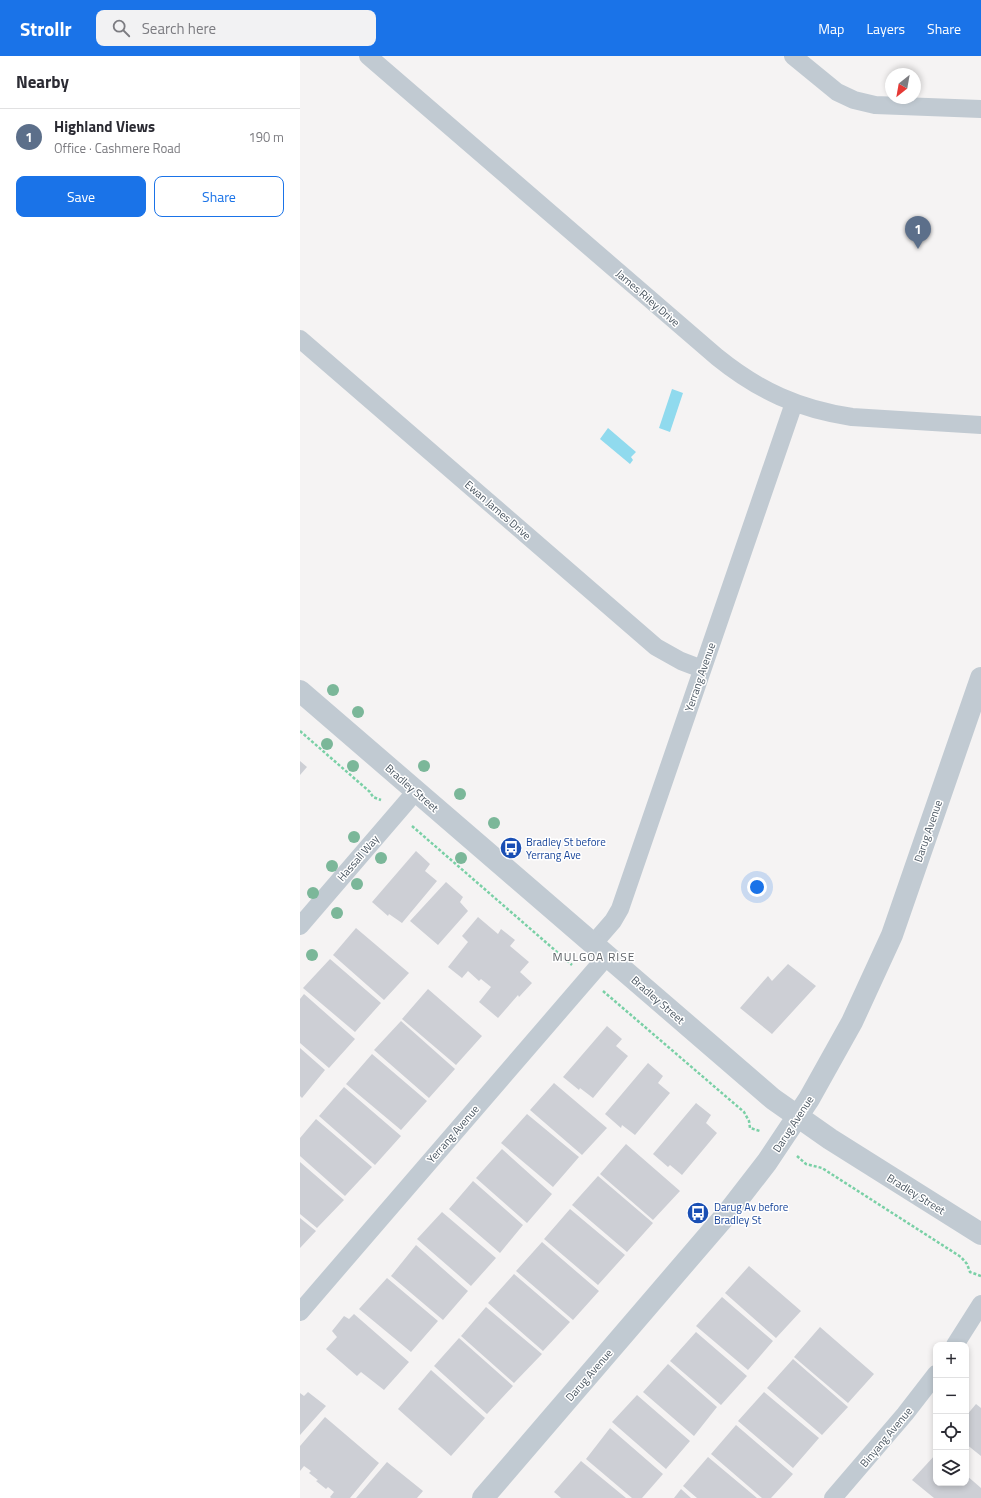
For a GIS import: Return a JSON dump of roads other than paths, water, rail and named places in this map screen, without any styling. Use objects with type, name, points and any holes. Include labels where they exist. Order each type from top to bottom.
[{"type":"street","name":"James Riley Drive","points":[[368,56],[717,358],[760,387],[794,403],[818,411],[852,417],[981,425]]},
{"type":"street","points":[[793,56],[836,92],[844,97],[864,103],[981,109]]},
{"type":"street","name":"Ewan James Drive","points":[[300,339],[656,647],[681,661],[702,669]]},
{"type":"street","name":"Yerrang Avenue","points":[[300,1312],[600,950],[620,909],[794,403]]},
{"type":"street","name":"Darug Avenue","points":[[483,1498],[726,1215],[767,1162],[798,1117],[839,1048],[864,998],[892,935],[981,678]]},
{"type":"street","name":"Bradley Street","points":[[300,691],[773,1099],[830,1140],[981,1234]]},
{"type":"street","name":"Hassall Way","points":[[300,926],[416,791]]},
{"type":"street","points":[[957,1342],[981,1304]]},
{"type":"street","name":"Binyang Avenue","points":[[833,1498],[905,1414],[933,1378]]},
{"type":"water","points":[[672,389],[683,393],[670,432],[659,428]]},
{"type":"water","points":[[608,428],[636,452],[631,457],[633,460],[630,464],[600,439]]},
{"type":"place","name":"Highland Views","points":[[918,249]]},
{"type":"place","name":"Bradley St before Yerrang Ave","points":[[511,848]]},
{"type":"place","name":"Darug Av before Bradley St","points":[[698,1213]]},
{"type":"district","name":"MULGOA RISE","points":[[594,956]]}]
